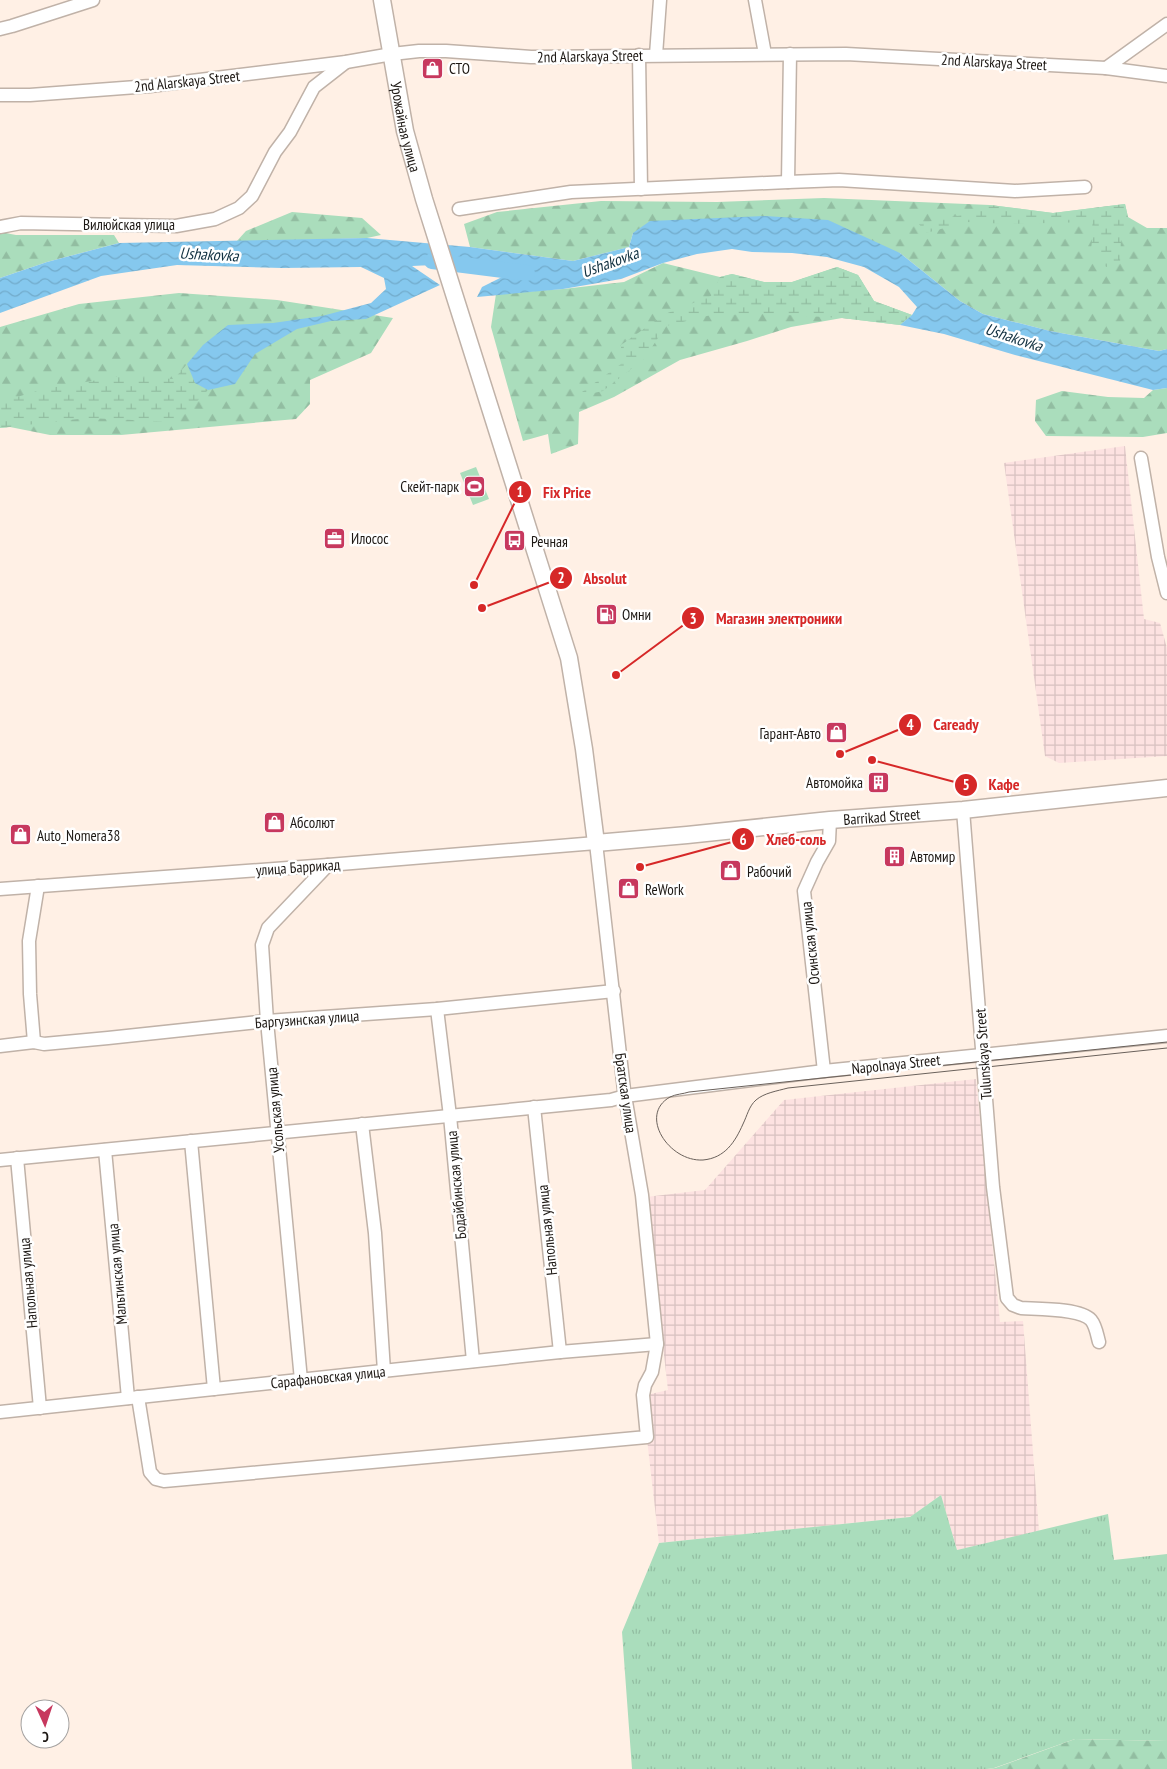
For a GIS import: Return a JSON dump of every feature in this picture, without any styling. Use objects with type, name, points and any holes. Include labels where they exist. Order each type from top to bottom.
[{"type":"main road","name":"Урожайная улица","points":[[382,0],[405,131],[424,199],[569,658],[584,749],[596,842]]},
{"type":"main road","name":"Barrikad Street","points":[[596,842],[687,835],[830,820],[963,810],[1167,788]]},
{"type":"street","points":[[0,29],[93,0]]},
{"type":"street","points":[[656,55],[660,0]]},
{"type":"street","points":[[755,0],[765,54]]},
{"type":"street","points":[[1106,68],[1167,24]]},
{"type":"street","name":"2nd Alarskaya Street","points":[[0,96],[150,86],[419,51],[531,57],[846,54],[1106,68],[1167,76]]},
{"type":"street","points":[[788,182],[790,54]]},
{"type":"street","points":[[639,55],[641,188]]},
{"type":"street","points":[[304,67],[314,87],[346,62]]},
{"type":"street","name":"Вилюйская улица","points":[[0,227],[21,223],[176,226],[215,219],[239,208],[252,196],[275,152],[290,132],[314,87]]},
{"type":"street","points":[[459,209],[571,192],[839,180],[1015,191],[1085,187]]},
{"type":"street","points":[[1141,458],[1163,553],[1167,593]]},
{"type":"street","name":"Tulunskaya Street","points":[[963,810],[993,1187],[1007,1298],[1013,1305],[1021,1308],[1080,1313],[1090,1319],[1095,1326],[1098,1342]]},
{"type":"street","name":"Осинская улица","points":[[824,1071],[804,891],[829,841],[830,820]]},
{"type":"street","name":"улица Баррикад","points":[[0,889],[328,865],[596,842]]},
{"type":"street","name":"Братская улица","points":[[134,1398],[150,1472],[156,1479],[164,1481],[647,1437],[643,1395],[645,1385],[652,1372],[657,1344],[642,1195],[625,1096],[596,842]]},
{"type":"street","name":"Усольская улица","points":[[301,1380],[267,1021],[262,945],[268,928],[328,865]]},
{"type":"street","points":[[34,1042],[30,994],[29,941],[38,886]]},
{"type":"street","name":"Баргузинская улица","points":[[0,1046],[34,1042],[44,1044],[267,1021],[437,1009],[614,990]]},
{"type":"street","name":"Бодайбинская улица","points":[[437,1009],[450,1116],[473,1361]]},
{"type":"street","name":"Napolnaya Street","points":[[625,1096],[824,1071],[1167,1036]]},
{"type":"street","points":[[0,1160],[611,1100],[625,1096]]},
{"type":"street","name":"Напольная улица","points":[[534,1107],[560,1352]]},
{"type":"street","points":[[362,1124],[375,1232],[384,1371]]},
{"type":"street","points":[[191,1141],[214,1389]]},
{"type":"street","name":"Мальтинская улица","points":[[105,1150],[134,1398]]},
{"type":"street","name":"Напольная улица","points":[[17,1158],[40,1408]]},
{"type":"street","name":"Сарафановская улица","points":[[0,1412],[473,1361],[657,1344]]},
{"type":"shaded area","points":[[1125,446],[1144,619],[1160,623],[1167,648],[1167,756],[1059,763],[1045,756],[1004,463]]},
{"type":"shaded area","points":[[976,1079],[1000,1322],[1023,1321],[1039,1531],[957,1550],[941,1495],[910,1517],[659,1543],[642,1396],[668,1390],[646,1197],[705,1190],[784,1100]]},
{"type":"green space","points":[[824,198],[990,205],[1053,213],[1125,204],[1128,217],[1147,228],[1167,228],[1167,349],[1159,351],[1050,331],[983,314],[960,301],[900,253],[633,233],[629,247],[573,261],[470,247],[464,224],[497,212],[601,201],[717,202]]},
{"type":"green space","points":[[1125,204],[1128,217],[1121,239],[1120,263],[1106,267],[1091,249],[1092,222],[1009,224],[967,222],[926,233],[919,224],[961,215],[990,205],[1053,213]]},
{"type":"green space","points":[[292,212],[362,218],[381,235],[367,238],[236,242],[246,231]]},
{"type":"green space","points":[[0,232],[16,235],[114,235],[119,243],[47,262],[0,278]]},
{"type":"green space","points":[[663,263],[720,277],[732,274],[764,282],[792,282],[837,267],[858,275],[874,301],[912,315],[900,325],[842,318],[791,327],[680,360],[614,397],[579,412],[578,444],[551,454],[548,434],[523,441],[491,327],[496,294],[624,282]]},
{"type":"green space","points":[[837,267],[858,275],[874,301],[912,315],[900,325],[842,318],[769,314],[711,315],[666,326],[644,359],[603,391],[575,397],[621,364],[621,345],[665,314],[711,296],[720,277],[732,274],[764,282],[792,282]]},
{"type":"green space","points":[[179,293],[277,300],[393,318],[371,353],[310,380],[310,404],[296,419],[121,435],[50,435],[10,427],[0,428],[0,327],[79,304]]},
{"type":"green space","points":[[187,364],[195,383],[208,390],[177,422],[87,418],[0,428],[0,402],[44,389],[121,376],[174,379]]},
{"type":"green space","points":[[1167,388],[1167,433],[1143,437],[1046,436],[1035,421],[1036,400],[1062,391],[1108,397],[1144,398],[1153,390]]},
{"type":"green space","name":"Скейт-парк","points":[[476,467],[489,499],[473,505],[460,473]]},
{"type":"green space","points":[[941,1495],[957,1550],[1108,1514],[1114,1560],[1167,1554],[1167,1741],[1075,1739],[987,1769],[632,1769],[622,1632],[659,1543],[910,1517]]},
{"type":"green space","points":[[1075,1739],[1167,1741],[1167,1769],[987,1769],[995,1768]]},
{"type":"water","points":[[765,216],[828,220],[900,253],[960,301],[983,314],[1050,331],[1159,351],[1167,349],[1167,388],[1153,390],[1015,355],[944,334],[900,325],[912,315],[917,307],[899,287],[864,267],[827,257],[732,249],[697,254],[663,263],[621,279],[563,289],[477,297],[482,287],[504,276],[509,264],[454,260],[432,265],[412,266],[440,285],[366,319],[331,321],[297,329],[255,354],[235,384],[208,390],[195,383],[187,364],[203,345],[228,325],[273,323],[322,316],[371,303],[386,289],[384,278],[361,267],[282,268],[177,265],[101,276],[0,313],[0,278],[47,262],[119,243],[367,238],[470,247],[573,261],[629,247],[633,233],[650,221]]},
{"type":"waterway","name":"Ushakovka","points":[[432,261],[527,273]]},
{"type":"tram line","points":[[1167,1042],[689,1092],[670,1097],[661,1105],[657,1115],[657,1125],[669,1146],[679,1154],[691,1159],[711,1159],[733,1143],[750,1108],[756,1100],[767,1094],[788,1088],[1167,1048]]},
{"type":"place","name":"СТО","points":[[433,68]]},
{"type":"place","name":"Скейт-парк","points":[[475,486]]},
{"type":"place","name":"Илосос","points":[[335,538]]},
{"type":"place","name":"Речная","points":[[515,541]]},
{"type":"place","name":"Fix Price","points":[[474,585]]},
{"type":"place","name":"Absolut","points":[[482,608]]},
{"type":"place","name":"Омни","points":[[606,614]]},
{"type":"place","name":"Магазин электроники","points":[[616,675]]},
{"type":"place","name":"Гарант-Авто","points":[[837,733]]},
{"type":"place","name":"Caready","points":[[840,754]]},
{"type":"place","name":"Кафе","points":[[872,760]]},
{"type":"place","name":"Автомойка","points":[[879,782]]},
{"type":"place","name":"Абсолют","points":[[274,822]]},
{"type":"place","name":"Auto_Nomera38","points":[[21,835]]},
{"type":"place","name":"Автомир","points":[[894,856]]},
{"type":"place","name":"Хлеб-соль","points":[[640,867]]},
{"type":"place","name":"Рабочий","points":[[731,871]]},
{"type":"place","name":"ReWork","points":[[629,889]]}]
